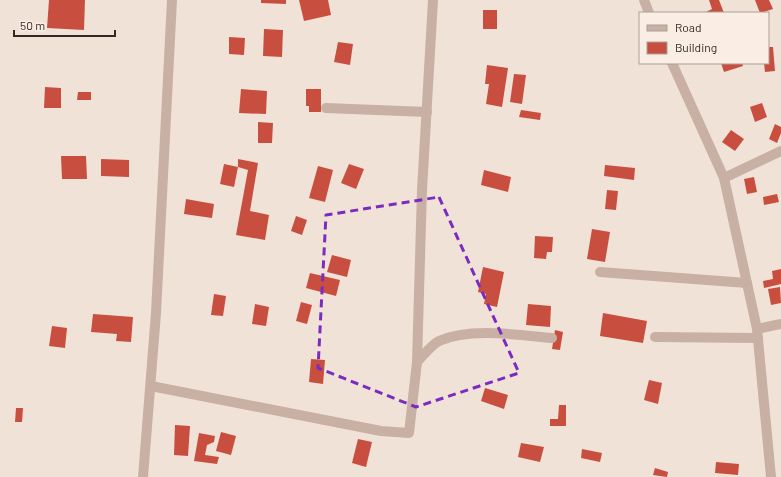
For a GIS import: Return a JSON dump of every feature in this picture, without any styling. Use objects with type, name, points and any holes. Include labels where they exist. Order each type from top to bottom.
[{"type":"street","points":[[143,477],[156,313],[172,0]]},
{"type":"street","points":[[151,386],[381,431],[409,433],[417,362],[433,0]]},
{"type":"street","points":[[644,0],[649,12]]},
{"type":"street","points":[[672,64],[724,178],[758,334],[771,477]]},
{"type":"street","points":[[326,108],[427,112]]},
{"type":"street","points":[[724,178],[781,151]]},
{"type":"street","points":[[600,272],[747,283]]},
{"type":"street","points":[[655,337],[758,334],[781,324]]},
{"type":"street","points":[[417,362],[438,341],[462,335],[489,333],[552,338]]},
{"type":"highlighted area","points":[[439,197],[519,373],[416,407],[318,368],[326,215]]},
{"type":"building","points":[[49,0],[85,0],[84,30],[47,28]]},
{"type":"building","points":[[261,0],[286,0],[286,4],[261,3]]},
{"type":"building","points":[[299,0],[328,0],[331,15],[304,21]]},
{"type":"building","points":[[709,0],[719,0],[724,12],[706,12],[712,9]]},
{"type":"building","points":[[755,0],[769,0],[773,9],[760,12]]},
{"type":"building","points":[[483,10],[497,10],[497,29],[483,29]]},
{"type":"building","points":[[264,29],[283,30],[282,57],[263,56]]},
{"type":"building","points":[[229,37],[245,38],[244,55],[229,54]]},
{"type":"building","points":[[338,42],[353,44],[350,65],[334,62]]},
{"type":"building","points":[[769,47],[773,47],[775,71],[765,72],[764,64],[769,64]]},
{"type":"building","points":[[721,64],[742,64],[743,66],[724,72]]},
{"type":"building","points":[[487,65],[508,68],[502,107],[486,104],[489,84],[485,84]]},
{"type":"building","points":[[514,74],[526,75],[522,104],[510,102]]},
{"type":"building","points":[[45,87],[61,88],[61,108],[44,108]]},
{"type":"building","points":[[241,89],[267,91],[266,114],[239,113]]},
{"type":"building","points":[[306,89],[321,89],[321,112],[309,112],[309,106],[306,106]]},
{"type":"building","points":[[78,92],[91,92],[91,100],[77,100]]},
{"type":"building","points":[[762,103],[767,117],[755,122],[750,107]]},
{"type":"building","points":[[521,110],[541,113],[540,120],[519,117]]},
{"type":"building","points":[[258,122],[273,123],[272,143],[258,143]]},
{"type":"building","points":[[775,124],[781,127],[781,133],[777,143],[769,139]]},
{"type":"building","points":[[731,130],[744,139],[735,151],[722,142]]},
{"type":"building","points":[[61,156],[86,156],[87,179],[62,179]]},
{"type":"building","points":[[101,159],[129,160],[129,177],[101,176]]},
{"type":"building","points":[[238,159],[258,163],[250,211],[269,215],[265,240],[236,235],[248,170],[238,167]]},
{"type":"building","points":[[224,164],[238,167],[234,187],[220,184]]},
{"type":"building","points":[[349,164],[364,169],[356,189],[341,183]]},
{"type":"building","points":[[605,165],[635,168],[634,180],[604,176]]},
{"type":"building","points":[[318,166],[333,170],[325,202],[309,198]]},
{"type":"building","points":[[484,170],[511,177],[508,192],[481,185]]},
{"type":"building","points":[[754,177],[757,192],[747,194],[744,179]]},
{"type":"building","points":[[607,190],[618,191],[616,210],[605,209]]},
{"type":"building","points":[[777,194],[779,202],[764,205],[763,197]]},
{"type":"building","points":[[186,199],[214,204],[212,218],[184,214]]},
{"type":"building","points":[[296,216],[307,220],[302,235],[291,231]]},
{"type":"building","points":[[592,229],[610,232],[605,262],[587,259]]},
{"type":"building","points":[[535,236],[553,237],[552,252],[547,252],[546,259],[534,258]]},
{"type":"building","points":[[332,255],[351,260],[347,277],[327,272]]},
{"type":"building","points":[[483,267],[504,272],[497,307],[484,304],[486,294],[478,292]]},
{"type":"building","points":[[781,269],[781,284],[764,288],[763,281],[773,279],[772,271]]},
{"type":"building","points":[[310,273],[340,280],[336,296],[306,288]]},
{"type":"building","points":[[780,287],[781,303],[771,305],[768,289]]},
{"type":"building","points":[[214,294],[226,296],[223,316],[211,315]]},
{"type":"building","points":[[301,302],[312,305],[307,324],[296,321]]},
{"type":"building","points":[[255,304],[269,307],[266,326],[252,324]]},
{"type":"building","points":[[528,304],[551,306],[550,327],[526,325]]},
{"type":"building","points":[[603,313],[647,321],[643,343],[600,336]]},
{"type":"building","points":[[93,314],[133,317],[131,342],[116,341],[117,334],[91,332]]},
{"type":"building","points":[[52,326],[67,328],[65,348],[49,346]]},
{"type":"building","points":[[555,330],[563,332],[560,350],[552,349]]},
{"type":"building","points":[[311,359],[325,360],[323,384],[309,382]]},
{"type":"building","points":[[649,380],[662,383],[658,404],[644,400]]},
{"type":"building","points":[[485,388],[508,395],[504,409],[481,401]]},
{"type":"building","points":[[559,405],[566,405],[566,426],[550,426],[550,419],[558,419]]},
{"type":"building","points":[[16,408],[23,408],[22,422],[15,422]]},
{"type":"building","points":[[175,425],[190,426],[188,456],[174,455]]},
{"type":"building","points":[[221,432],[236,436],[231,455],[216,451]]},
{"type":"building","points":[[199,433],[215,436],[214,442],[207,445],[205,455],[219,457],[217,464],[194,461]]},
{"type":"building","points":[[358,439],[372,442],[366,467],[352,463]]},
{"type":"building","points":[[521,443],[544,447],[540,462],[518,457]]},
{"type":"building","points":[[582,449],[602,453],[600,462],[581,458]]},
{"type":"building","points":[[716,462],[739,464],[738,475],[715,473]]},
{"type":"building","points":[[655,468],[668,472],[667,477],[653,475]]}]
